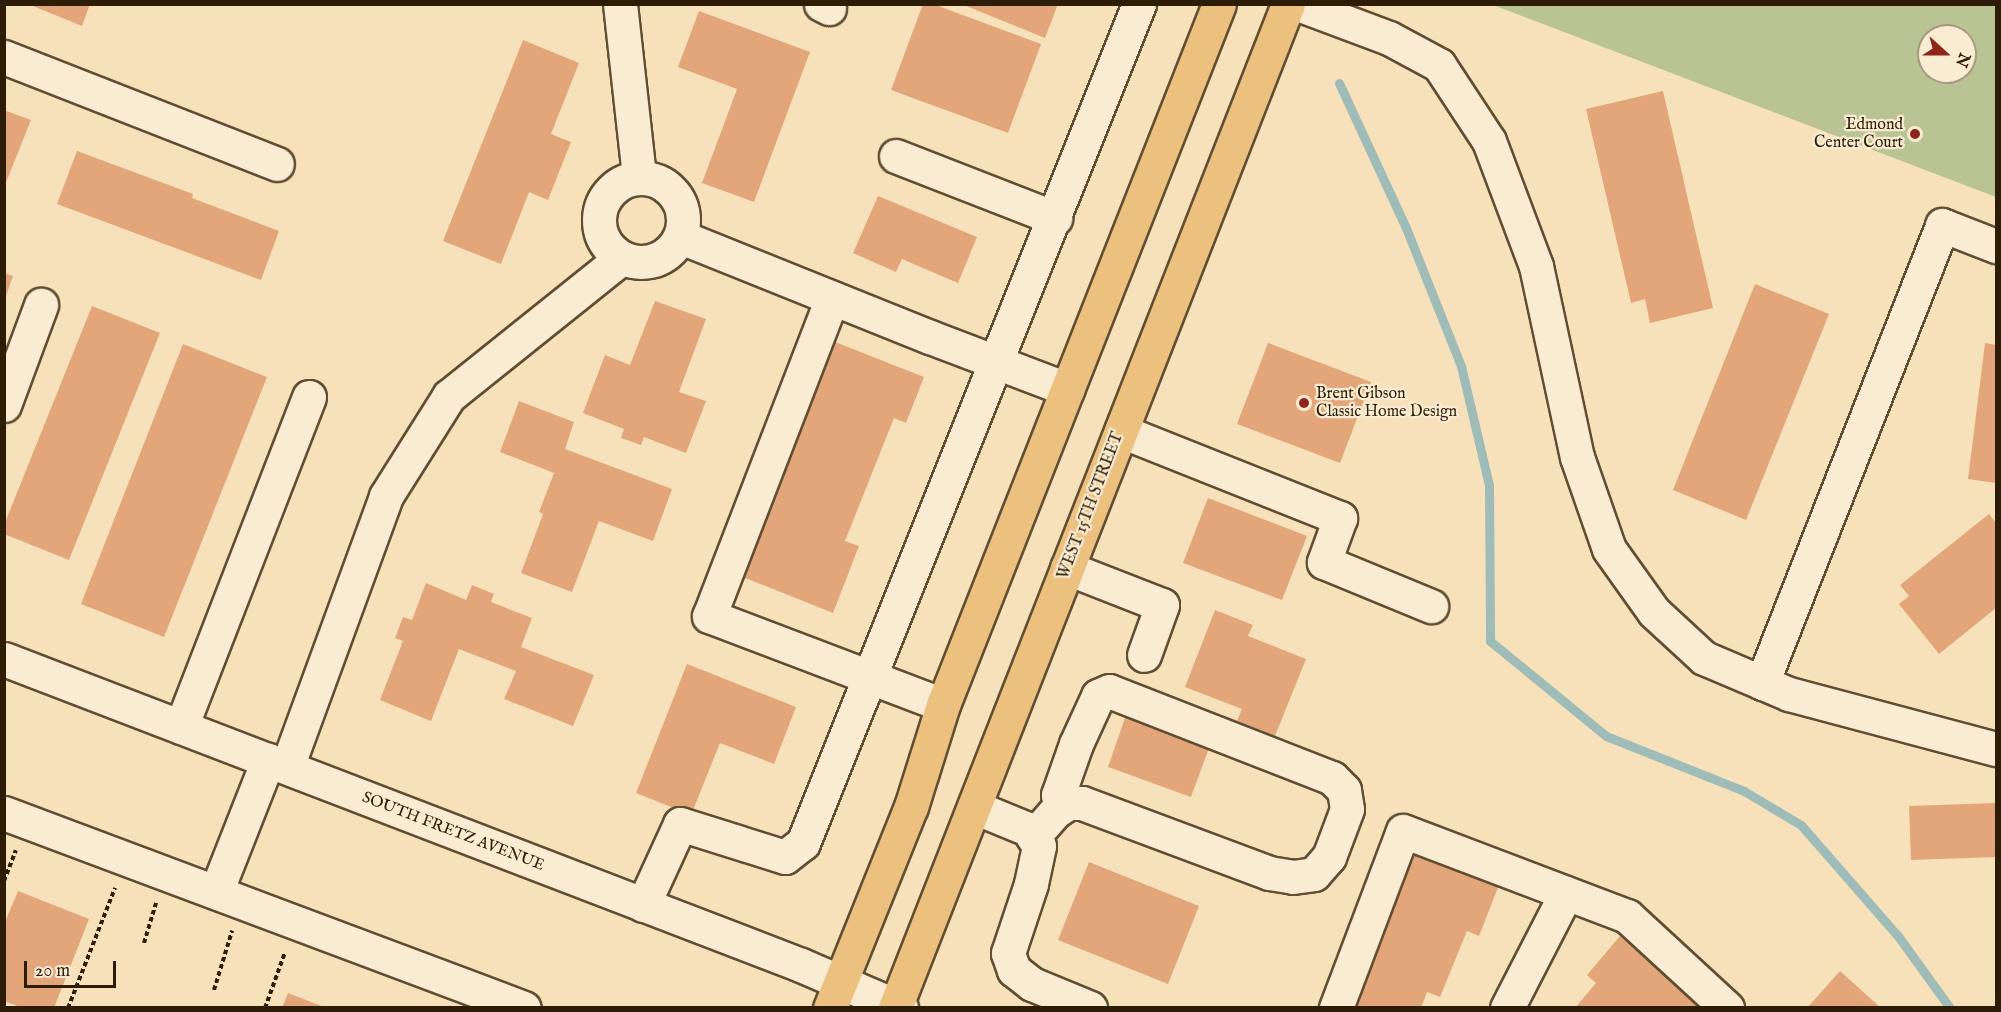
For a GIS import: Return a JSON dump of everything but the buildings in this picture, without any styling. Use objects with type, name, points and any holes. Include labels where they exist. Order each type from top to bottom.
[{"type":"main road","points":[[835,994],[911,807],[943,705],[1219,4]]},
{"type":"main road","name":"WEST 15TH STREET","points":[[897,1007],[1288,4]]},
{"type":"street","points":[[620,4],[639,177]]},
{"type":"street","points":[[643,905],[680,824],[785,857],[802,843],[997,363],[1139,4]]},
{"type":"street","points":[[1298,4],[1389,38],[1439,64],[1489,141],[1536,266],[1577,457],[1609,549],[1654,612],[1704,658],[1789,694],[1996,749]]},
{"type":"street","points":[[4,57],[277,164]]},
{"type":"street","points":[[896,156],[1055,218]]},
{"type":"street","points":[[639,177],[656,179],[671,188],[681,203],[684,219],[681,237],[671,251],[656,261],[639,263],[621,258],[605,243],[598,222],[603,201],[618,184],[639,177]]},
{"type":"street","points":[[1762,683],[1942,225],[1996,246]]},
{"type":"street","points":[[681,237],[1067,389]]},
{"type":"street","points":[[229,897],[278,764],[386,496],[449,396],[621,258]]},
{"type":"street","points":[[832,298],[709,616],[871,675],[943,705]]},
{"type":"street","points":[[4,405],[41,305]]},
{"type":"street","points":[[181,727],[309,398]]},
{"type":"street","points":[[1120,431],[1340,518],[1324,562],[1431,606]]},
{"type":"street","points":[[1067,568],[1162,605],[1144,655]]},
{"type":"street","name":"SOUTH FRETZ AVENUE","points":[[4,659],[643,905],[835,994],[897,1007]]},
{"type":"street","points":[[1033,837],[1068,803],[1082,803],[1269,873],[1293,877],[1314,874],[1329,857],[1347,809],[1344,790],[1332,778],[1109,691],[1098,696],[1076,744],[1058,795],[1061,808]]},
{"type":"street","points":[[974,807],[1028,829],[1039,846],[1031,884],[1008,953],[1014,970],[1032,984],[1090,1008]]},
{"type":"street","points":[[4,813],[524,1008]]},
{"type":"street","points":[[1336,1008],[1403,831],[1627,916],[1727,1008]]},
{"type":"street","points":[[1507,1008],[1566,892]]},
{"type":"path","points":[[68,1008],[127,859]]},
{"type":"path","points":[[144,943],[165,873]]},
{"type":"path","points":[[214,990],[229,897]]},
{"type":"path","points":[[265,1008],[297,922]]},
{"type":"green space","name":"Edmond Center Court","points":[[1493,5],[1996,5],[1996,197]]},
{"type":"waterway","points":[[1339,83],[1406,228],[1461,366],[1489,485],[1490,641],[1606,736],[1744,791],[1801,825],[1898,936],[1950,1008]]},
{"type":"place","name":"Edmond Center Court","points":[[1915,134]]},
{"type":"place","name":"Brent Gibson Classic Home Design","points":[[1304,403]]}]
